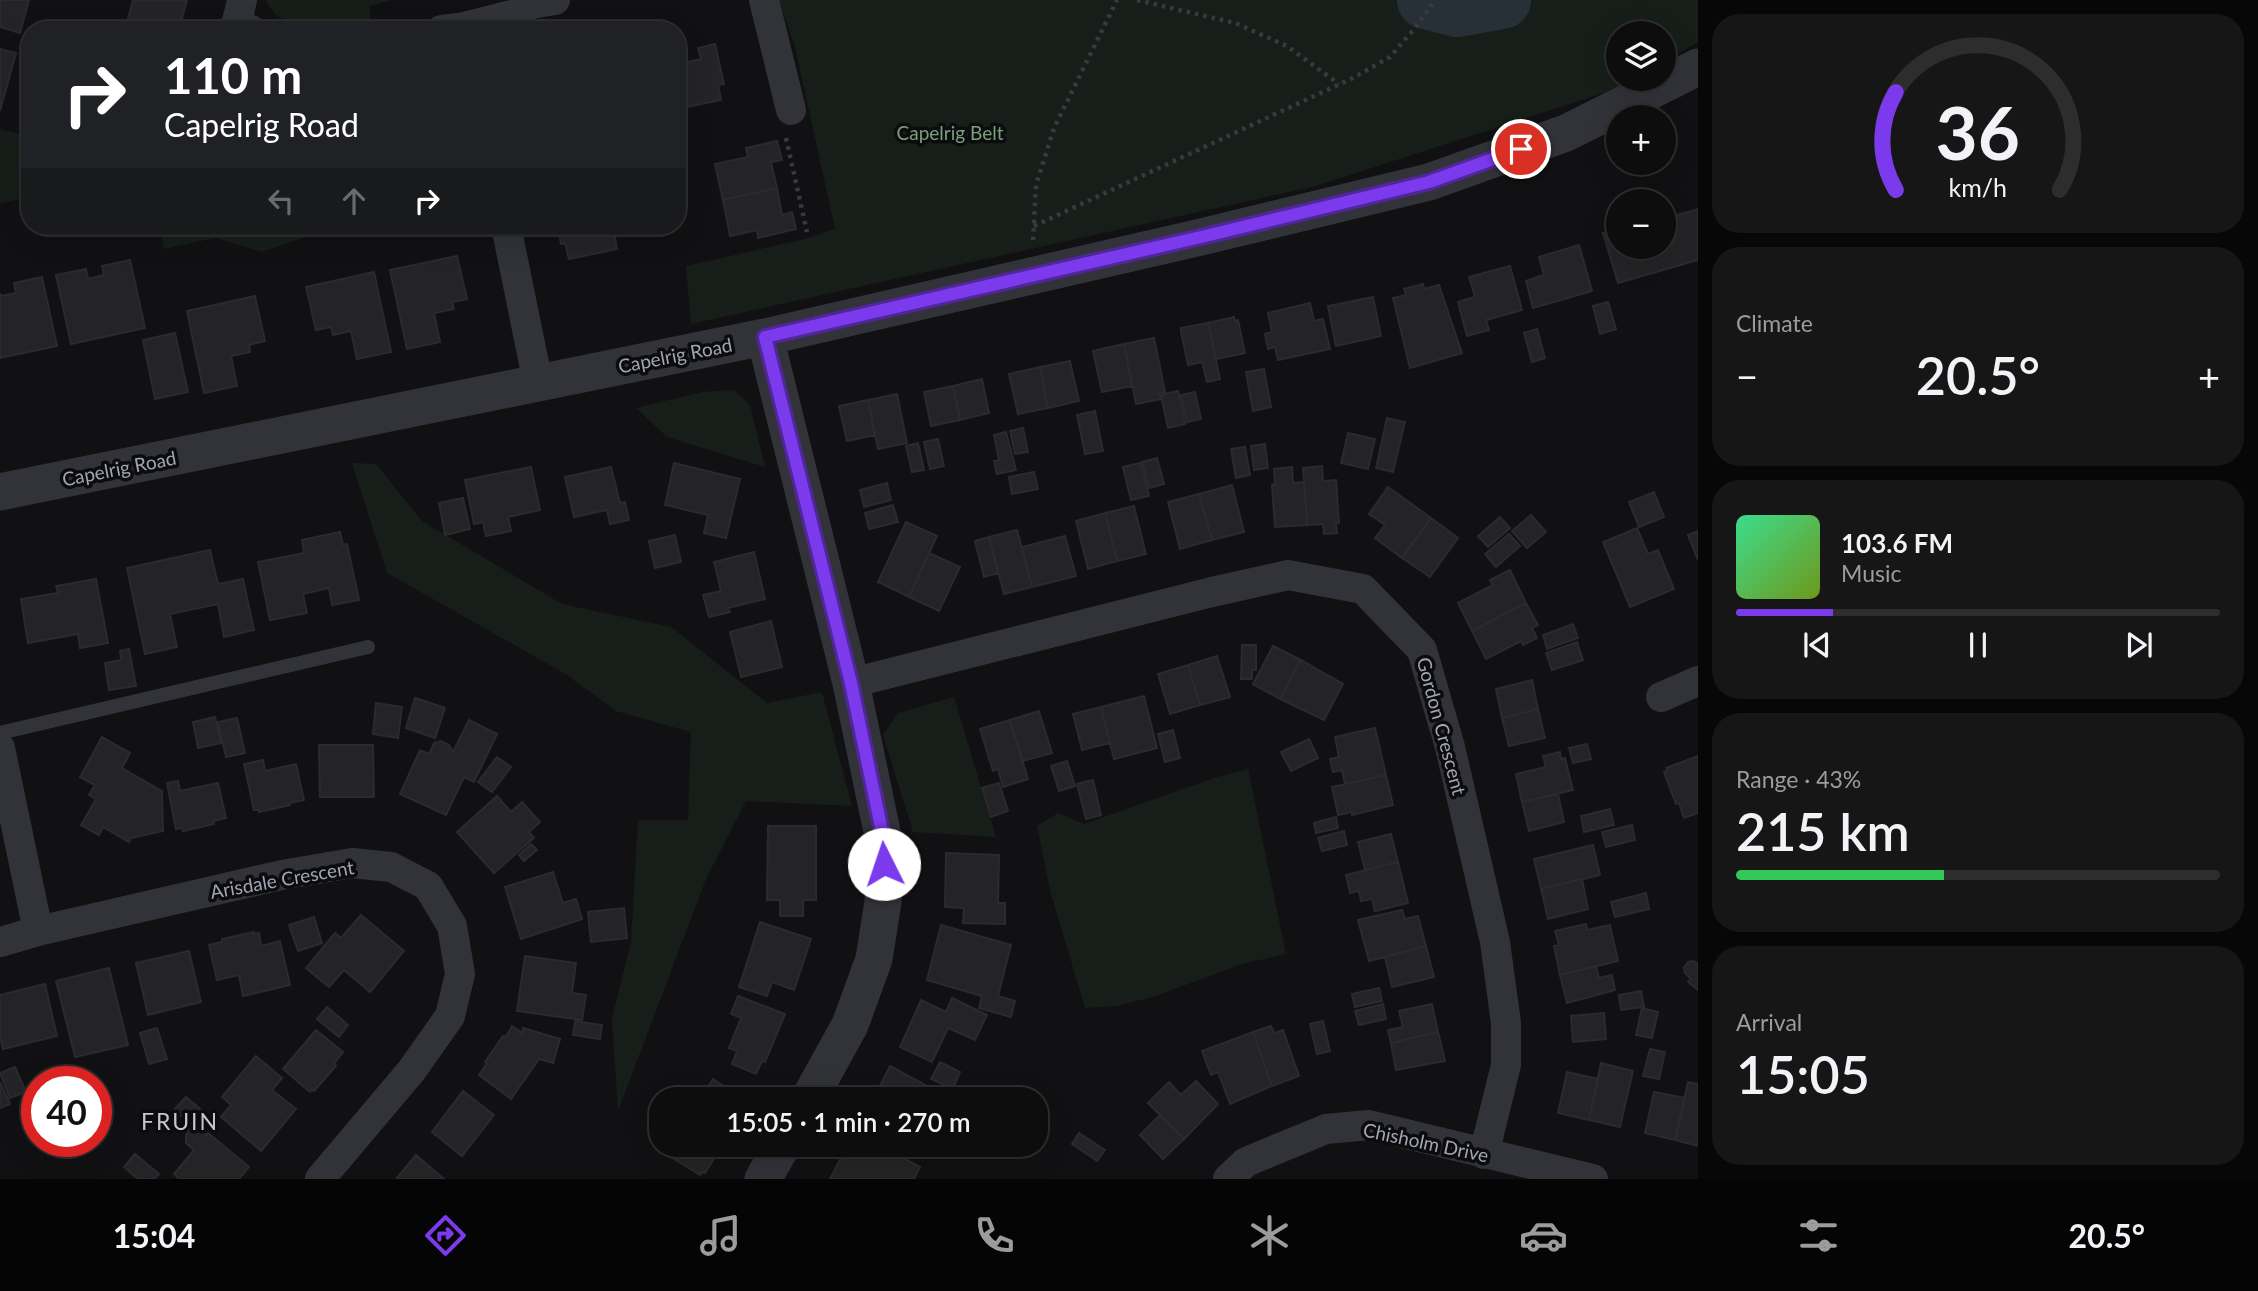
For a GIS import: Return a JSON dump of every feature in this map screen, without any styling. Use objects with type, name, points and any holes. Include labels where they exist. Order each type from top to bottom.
[{"type":"street","points":[[237,21],[242,0]]},
{"type":"street","points":[[470,21],[515,14],[531,4],[555,0]]},
{"type":"street","points":[[764,0],[791,110]]},
{"type":"street","name":"Capelrig Road","points":[[0,492],[765,337],[1429,182],[1566,133],[1698,67]]},
{"type":"street","points":[[508,235],[538,383]]},
{"type":"street","points":[[765,337],[851,683],[885,846],[883,902],[874,960],[850,1026],[816,1087]]},
{"type":"street","name":"Gordon Crescent","points":[[851,683],[1288,575],[1363,589],[1422,650],[1450,747],[1496,942],[1506,1023],[1506,1065],[1485,1154]]},
{"type":"street","points":[[1661,698],[1698,681]]},
{"type":"street","points":[[0,748],[38,931]]},
{"type":"street","name":"Arisdale Crescent","points":[[0,942],[282,876],[352,863],[391,867],[428,886],[452,926],[460,974],[450,1016],[412,1070],[320,1179]]},
{"type":"street","name":"Chisholm Drive","points":[[1228,1179],[1246,1162],[1326,1129],[1369,1125],[1593,1179]]},
{"type":"street","points":[[764,1179],[776,1157]]},
{"type":"lane","points":[[0,733],[368,647]]},
{"type":"path","points":[[1014,280],[1032,247],[1036,185],[1054,128],[1117,0]]},
{"type":"path","points":[[1137,0],[1235,23],[1287,46],[1339,84]]},
{"type":"path","points":[[1034,226],[1339,84],[1390,57],[1434,0]]},
{"type":"path","points":[[791,110],[786,134],[807,232]]},
{"type":"green space","points":[[268,0],[391,0],[370,6],[370,19],[361,21],[297,21],[278,17],[267,3]]},
{"type":"green space","name":"Capelrig Belt","points":[[779,0],[1698,0],[1698,42],[1676,55],[1676,21],[1606,21],[1606,91],[1610,91],[1316,186],[691,324],[686,266],[805,239],[835,229],[795,47]]},
{"type":"green space","points":[[0,129],[21,135],[21,199],[0,203]]},
{"type":"green space","points":[[161,235],[311,235],[262,252],[215,238],[164,249]]},
{"type":"green space","points":[[734,390],[750,405],[765,467],[667,437],[636,408],[702,392]]},
{"type":"green space","points":[[352,463],[376,464],[422,521],[562,604],[671,627],[767,703],[822,692],[852,806],[746,801],[706,879],[618,1111],[612,1018],[631,942],[638,820],[688,820],[691,732],[616,711],[564,673],[387,573]]},
{"type":"green space","points":[[954,697],[996,837],[913,832],[883,735],[898,713]]},
{"type":"green space","points":[[1248,769],[1286,954],[1242,964],[1153,997],[1116,1006],[1085,1008],[1050,890],[1037,826],[1058,813],[1084,824],[1217,777]]},
{"type":"building","points":[[0,0],[29,0],[23,21],[21,21],[20,33],[0,27]]},
{"type":"building","points":[[133,0],[187,0],[181,21],[127,21]]},
{"type":"building","points":[[715,44],[724,84],[718,85],[721,100],[687,107],[686,62],[701,59],[698,48]]},
{"type":"building","points":[[0,49],[16,53],[0,111]]},
{"type":"building","points":[[777,141],[782,160],[771,162],[777,188],[723,200],[715,164],[748,157],[746,148]]},
{"type":"building","points":[[777,188],[782,215],[792,212],[796,229],[758,238],[757,230],[730,236],[723,200]]},
{"type":"building","points":[[1698,209],[1698,260],[1618,283],[1611,259],[1676,259],[1676,215]]},
{"type":"building","points":[[559,235],[615,235],[617,249],[569,259],[565,243],[561,244]]},
{"type":"building","points":[[1579,245],[1592,291],[1533,308],[1526,281],[1544,275],[1539,257]]},
{"type":"building","points":[[457,256],[467,299],[452,302],[454,309],[434,313],[440,342],[407,349],[390,270]]},
{"type":"building","points":[[130,260],[145,328],[71,344],[56,275],[86,269],[88,279],[104,275],[102,266]]},
{"type":"building","points":[[1510,266],[1522,310],[1486,320],[1489,330],[1467,336],[1458,302],[1475,297],[1469,277]]},
{"type":"building","points":[[374,272],[391,352],[357,359],[351,331],[333,335],[331,327],[316,330],[306,287]]},
{"type":"building","points":[[42,277],[57,346],[0,358],[0,293],[1,296],[16,293],[14,283]]},
{"type":"building","points":[[1423,284],[1424,289],[1439,285],[1462,353],[1410,368],[1393,298],[1406,295],[1404,289]]},
{"type":"building","points":[[255,296],[265,341],[249,345],[250,352],[231,356],[237,386],[204,393],[187,311]]},
{"type":"building","points":[[1373,297],[1381,336],[1336,346],[1328,306]]},
{"type":"building","points":[[1608,302],[1616,329],[1600,334],[1593,306]]},
{"type":"building","points":[[1310,303],[1314,321],[1323,319],[1330,349],[1278,360],[1275,347],[1268,349],[1265,334],[1272,332],[1268,313]]},
{"type":"building","points":[[1234,317],[1235,321],[1238,320],[1245,353],[1216,359],[1208,323]]},
{"type":"building","points":[[1208,323],[1220,379],[1207,382],[1202,362],[1188,365],[1181,328]]},
{"type":"building","points":[[1537,329],[1545,358],[1532,362],[1524,333]]},
{"type":"building","points":[[175,333],[188,392],[155,399],[143,340]]},
{"type":"building","points":[[1154,338],[1165,392],[1159,393],[1161,399],[1136,404],[1124,344]]},
{"type":"building","points":[[1124,344],[1132,386],[1102,392],[1093,351]]},
{"type":"building","points":[[1070,361],[1079,401],[1048,408],[1040,367]]},
{"type":"building","points":[[1040,367],[1048,408],[1018,414],[1009,374]]},
{"type":"building","points":[[1264,369],[1271,407],[1253,411],[1246,372]]},
{"type":"building","points":[[982,379],[989,413],[960,420],[953,386]]},
{"type":"building","points":[[953,386],[960,420],[931,426],[924,392]]},
{"type":"building","points":[[1178,391],[1185,424],[1168,428],[1161,395]]},
{"type":"building","points":[[1195,392],[1201,419],[1187,422],[1181,395]]},
{"type":"building","points":[[897,394],[907,443],[878,449],[868,400]]},
{"type":"building","points":[[868,400],[875,435],[847,441],[839,406]]},
{"type":"building","points":[[1095,411],[1103,451],[1085,454],[1077,415]]},
{"type":"building","points":[[1387,418],[1405,422],[1393,472],[1376,468]]},
{"type":"building","points":[[1023,428],[1028,452],[1015,454],[1010,431]]},
{"type":"building","points":[[1006,432],[1016,470],[997,474],[994,461],[999,460],[994,435]]},
{"type":"building","points":[[1348,433],[1375,439],[1368,469],[1341,463]]},
{"type":"building","points":[[938,439],[944,466],[930,469],[924,442]]},
{"type":"building","points":[[918,443],[924,470],[912,472],[906,446]]},
{"type":"building","points":[[1265,444],[1268,468],[1254,470],[1251,446]]},
{"type":"building","points":[[1245,447],[1250,475],[1236,478],[1231,449]]},
{"type":"building","points":[[1157,458],[1164,484],[1149,488],[1142,462]]},
{"type":"building","points":[[674,463],[740,479],[726,538],[704,533],[708,515],[665,505]]},
{"type":"building","points":[[1140,463],[1149,496],[1131,500],[1123,467]]},
{"type":"building","points":[[1322,466],[1323,481],[1336,480],[1339,523],[1336,523],[1337,533],[1324,534],[1323,524],[1307,525],[1303,468]]},
{"type":"building","points":[[531,467],[540,510],[508,517],[511,531],[486,536],[483,522],[474,524],[465,480]]},
{"type":"building","points":[[611,467],[620,503],[625,502],[629,520],[610,524],[607,510],[574,517],[565,477]]},
{"type":"building","points":[[1292,467],[1293,483],[1304,482],[1307,525],[1275,527],[1272,485],[1275,484],[1274,469]]},
{"type":"building","points":[[1034,472],[1038,489],[1012,494],[1009,477]]},
{"type":"building","points":[[887,483],[891,500],[864,507],[860,490]]},
{"type":"building","points":[[1232,485],[1244,532],[1212,540],[1199,494]]},
{"type":"building","points":[[1388,487],[1431,518],[1402,558],[1375,538],[1385,525],[1369,514]]},
{"type":"building","points":[[1654,492],[1664,517],[1639,527],[1629,502]]},
{"type":"building","points":[[1199,494],[1212,540],[1180,549],[1168,502]]},
{"type":"building","points":[[463,498],[470,529],[445,535],[439,503]]},
{"type":"building","points":[[893,505],[898,522],[869,529],[865,513]]},
{"type":"building","points":[[1134,506],[1146,554],[1117,561],[1105,513]]},
{"type":"building","points":[[1105,513],[1117,561],[1088,569],[1076,521]]},
{"type":"building","points":[[1531,515],[1546,532],[1527,548],[1512,531]]},
{"type":"building","points":[[1500,517],[1510,528],[1488,547],[1478,536]]},
{"type":"building","points":[[1431,518],[1458,538],[1430,577],[1402,558]]},
{"type":"building","points":[[906,522],[937,536],[909,597],[878,582]]},
{"type":"building","points":[[1637,528],[1648,554],[1658,550],[1674,589],[1630,607],[1603,542]]},
{"type":"building","points":[[1017,530],[1032,587],[1004,594],[989,537]]},
{"type":"building","points":[[1698,531],[1698,560],[1688,535]]},
{"type":"building","points":[[340,532],[343,545],[347,544],[359,600],[332,605],[329,588],[303,594],[307,613],[270,620],[258,562],[304,553],[302,540]]},
{"type":"building","points":[[1509,534],[1520,546],[1496,567],[1485,554]]},
{"type":"building","points":[[675,535],[681,562],[655,568],[649,541]]},
{"type":"building","points":[[1065,536],[1076,576],[1032,587],[1022,547]]},
{"type":"building","points":[[989,537],[998,573],[984,577],[975,541]]},
{"type":"building","points":[[210,550],[218,584],[243,579],[254,630],[224,637],[218,604],[170,614],[177,647],[145,654],[127,568]]},
{"type":"building","points":[[754,552],[765,599],[728,608],[730,612],[709,617],[703,595],[721,591],[714,562]]},
{"type":"building","points":[[929,553],[960,567],[939,611],[909,597]]},
{"type":"building","points":[[1510,570],[1526,603],[1472,631],[1458,603],[1493,585],[1490,580]]},
{"type":"building","points":[[96,579],[108,643],[80,648],[78,634],[28,643],[21,599],[58,593],[56,586]]},
{"type":"building","points":[[1526,603],[1538,625],[1532,628],[1537,638],[1523,645],[1521,641],[1486,659],[1472,631]]},
{"type":"building","points":[[771,621],[782,667],[741,677],[730,632]]},
{"type":"building","points":[[1573,624],[1578,638],[1547,649],[1543,635]]},
{"type":"building","points":[[1577,642],[1583,660],[1552,670],[1546,653]]},
{"type":"building","points":[[1242,645],[1256,645],[1256,670],[1252,670],[1252,679],[1241,679]]},
{"type":"building","points":[[1273,646],[1301,660],[1280,699],[1253,684]]},
{"type":"building","points":[[129,649],[136,686],[109,690],[105,663],[121,660],[120,651]]},
{"type":"building","points":[[1217,656],[1230,697],[1200,705],[1188,665]]},
{"type":"building","points":[[1301,660],[1343,684],[1324,720],[1280,699]]},
{"type":"building","points":[[1188,665],[1200,705],[1170,714],[1158,674]]},
{"type":"building","points":[[1532,680],[1538,709],[1502,718],[1496,689]]},
{"type":"building","points":[[1144,696],[1157,748],[1114,759],[1101,707]]},
{"type":"building","points":[[415,698],[445,708],[435,738],[406,728]]},
{"type":"building","points":[[376,703],[402,707],[398,738],[373,734]]},
{"type":"building","points":[[1101,707],[1110,743],[1082,750],[1073,714]]},
{"type":"building","points":[[1538,709],[1545,738],[1509,746],[1502,718]]},
{"type":"building","points":[[1039,711],[1052,753],[1022,761],[1010,720]]},
{"type":"building","points":[[215,717],[221,743],[198,748],[193,722]]},
{"type":"building","points":[[237,718],[245,753],[226,757],[218,722]]},
{"type":"building","points":[[469,720],[497,734],[474,782],[464,777],[446,815],[400,794],[420,750],[429,754],[434,743],[441,741],[449,745],[453,752]]},
{"type":"building","points":[[1010,720],[1028,779],[1003,787],[998,769],[993,771],[980,729]]},
{"type":"building","points":[[1375,728],[1386,775],[1345,784],[1342,770],[1333,772],[1330,759],[1339,757],[1335,737]]},
{"type":"building","points":[[1173,730],[1180,758],[1165,762],[1158,734]]},
{"type":"building","points":[[102,737],[130,753],[122,768],[162,791],[163,831],[131,838],[129,842],[103,827],[99,835],[81,825],[96,799],[89,795],[95,785],[80,777]]},
{"type":"building","points":[[1309,739],[1318,758],[1291,771],[1281,752]]},
{"type":"building","points":[[1587,744],[1591,759],[1573,763],[1569,748]]},
{"type":"building","points":[[319,745],[373,745],[374,797],[320,797]]},
{"type":"building","points":[[1560,752],[1561,759],[1565,758],[1573,790],[1522,802],[1516,774],[1546,767],[1543,756]]},
{"type":"building","points":[[1698,756],[1698,813],[1684,818],[1664,772],[1667,771],[1666,768]]},
{"type":"building","points":[[497,757],[511,767],[492,792],[478,782]]},
{"type":"building","points":[[263,760],[265,771],[296,764],[304,800],[259,812],[254,810],[244,764]]},
{"type":"building","points":[[1067,761],[1075,786],[1059,791],[1051,766]]},
{"type":"building","points":[[1386,775],[1393,805],[1352,815],[1352,812],[1338,815],[1332,787]]},
{"type":"building","points":[[1093,780],[1101,815],[1086,819],[1077,784]]},
{"type":"building","points":[[178,781],[180,791],[218,783],[226,818],[213,821],[214,824],[183,831],[182,828],[176,829],[167,783]]},
{"type":"building","points":[[999,783],[1008,811],[991,817],[982,788]]},
{"type":"building","points":[[1558,794],[1564,822],[1529,831],[1522,802]]},
{"type":"building","points":[[497,796],[511,812],[522,802],[540,822],[529,832],[534,838],[494,873],[457,832]]},
{"type":"building","points":[[1610,809],[1614,825],[1584,832],[1581,816]]},
{"type":"building","points":[[1336,817],[1338,828],[1316,833],[1314,823]]},
{"type":"building","points":[[1632,825],[1635,840],[1606,847],[1602,832]]},
{"type":"building","points":[[768,826],[816,826],[816,900],[803,900],[803,916],[780,916],[780,900],[767,900]]},
{"type":"building","points":[[1344,831],[1347,845],[1322,851],[1318,838]]},
{"type":"building","points":[[1391,834],[1398,862],[1365,870],[1358,842]]},
{"type":"building","points":[[531,844],[537,850],[524,861],[519,855]]},
{"type":"building","points":[[1593,845],[1600,875],[1541,889],[1534,859]]},
{"type":"building","points":[[946,853],[999,855],[998,903],[1005,903],[1005,924],[963,923],[964,908],[945,907]]},
{"type":"building","points":[[1398,862],[1408,903],[1375,911],[1372,899],[1361,901],[1359,891],[1350,893],[1346,875]]},
{"type":"building","points":[[553,872],[563,903],[576,899],[582,919],[521,939],[505,887]]},
{"type":"building","points":[[1582,879],[1588,909],[1548,919],[1541,889]]},
{"type":"building","points":[[1646,893],[1649,909],[1615,917],[1611,902]]},
{"type":"building","points":[[624,908],[627,938],[591,942],[588,912]]},
{"type":"building","points":[[1402,910],[1405,919],[1418,916],[1426,946],[1369,961],[1358,920]]},
{"type":"building","points":[[361,915],[404,951],[370,992],[344,970],[329,987],[306,968],[335,933],[341,938]]},
{"type":"building","points":[[314,917],[322,943],[298,951],[289,925]]},
{"type":"building","points":[[760,922],[811,939],[794,990],[772,982],[767,996],[739,987]]},
{"type":"building","points":[[1586,924],[1587,930],[1610,925],[1618,961],[1560,975],[1554,946],[1559,945],[1555,931]]},
{"type":"building","points":[[941,925],[1011,945],[998,996],[1015,1001],[1011,1017],[979,1008],[982,996],[927,980]]},
{"type":"building","points":[[259,933],[261,946],[280,941],[290,985],[243,996],[239,975],[217,980],[209,945],[222,942],[222,939]]},
{"type":"building","points":[[1426,946],[1434,977],[1392,987],[1385,957]]},
{"type":"building","points":[[189,951],[201,1002],[148,1015],[136,963]]},
{"type":"building","points":[[525,956],[576,963],[572,993],[586,995],[582,1020],[517,1011]]},
{"type":"building","points":[[1694,961],[1698,964],[1698,990],[1688,982],[1691,979],[1684,968],[1688,962]]},
{"type":"building","points":[[1596,966],[1599,978],[1612,975],[1615,990],[1567,1003],[1560,975]]},
{"type":"building","points":[[109,968],[128,1045],[75,1057],[56,981]]},
{"type":"building","points":[[45,984],[57,1036],[3,1049],[0,1037],[0,995]]},
{"type":"building","points":[[1379,988],[1382,1001],[1355,1007],[1352,994]]},
{"type":"building","points":[[1641,991],[1644,1007],[1621,1010],[1619,995]]},
{"type":"building","points":[[738,996],[785,1014],[765,1062],[762,1061],[756,1074],[732,1064],[737,1051],[729,1048],[741,1018],[731,1014]]},
{"type":"building","points":[[952,998],[987,1015],[975,1040],[948,1028],[932,1062],[900,1047],[921,1000],[946,1012]]},
{"type":"building","points":[[1383,1004],[1386,1019],[1359,1025],[1355,1011]]},
{"type":"building","points":[[1432,1004],[1438,1032],[1391,1043],[1388,1030],[1403,1027],[1399,1011]]},
{"type":"building","points":[[327,1007],[348,1025],[339,1037],[317,1019]]},
{"type":"building","points":[[1642,1008],[1658,1012],[1652,1038],[1636,1035]]},
{"type":"building","points":[[1604,1013],[1606,1039],[1573,1042],[1571,1016]]},
{"type":"building","points":[[575,1021],[602,1025],[600,1039],[573,1035]]},
{"type":"building","points":[[1323,1021],[1330,1051],[1317,1054],[1310,1024]]},
{"type":"building","points":[[512,1026],[522,1033],[523,1028],[560,1039],[553,1063],[539,1059],[511,1099],[479,1075],[487,1063],[485,1062]]},
{"type":"building","points":[[1271,1026],[1274,1033],[1283,1030],[1299,1076],[1272,1086],[1253,1032]]},
{"type":"building","points":[[157,1028],[167,1059],[149,1064],[140,1033]]},
{"type":"building","points":[[316,1030],[343,1052],[334,1064],[336,1066],[314,1091],[312,1089],[310,1092],[283,1069]]},
{"type":"building","points":[[1253,1032],[1272,1086],[1230,1104],[1218,1072],[1211,1075],[1202,1051]]},
{"type":"building","points":[[1438,1032],[1445,1061],[1396,1070],[1391,1043]]},
{"type":"building","points":[[1650,1049],[1665,1052],[1659,1079],[1643,1076]]},
{"type":"building","points":[[256,1056],[282,1078],[272,1090],[296,1109],[261,1151],[221,1117],[231,1105],[222,1097]]},
{"type":"building","points":[[940,1062],[960,1072],[954,1087],[931,1079]]},
{"type":"building","points":[[1601,1063],[1633,1071],[1620,1127],[1589,1120]]},
{"type":"building","points":[[890,1066],[929,1087],[879,1087]]},
{"type":"building","points":[[15,1067],[21,1081],[21,1094],[10,1098],[0,1073]]},
{"type":"building","points":[[1567,1072],[1598,1079],[1589,1120],[1558,1113]]},
{"type":"building","points":[[713,1079],[725,1087],[708,1087]]},
{"type":"building","points":[[1196,1081],[1218,1104],[1184,1139],[1148,1103],[1169,1082],[1181,1095]]},
{"type":"building","points":[[0,1082],[10,1104],[0,1108]]},
{"type":"building","points":[[1688,1082],[1698,1084],[1698,1146],[1675,1140]]},
{"type":"building","points":[[463,1091],[494,1115],[462,1156],[432,1132]]},
{"type":"building","points":[[1654,1092],[1685,1098],[1675,1140],[1645,1133]]},
{"type":"building","points":[[186,1097],[206,1114],[195,1128],[174,1110]]},
{"type":"building","points":[[1160,1115],[1184,1139],[1163,1159],[1140,1135]]},
{"type":"building","points":[[191,1128],[199,1128],[207,1135],[208,1133],[249,1167],[239,1179],[179,1179],[174,1174],[194,1150],[186,1143],[186,1135]]},
{"type":"building","points":[[1079,1133],[1105,1150],[1097,1161],[1072,1144]]},
{"type":"building","points":[[135,1154],[159,1174],[154,1179],[138,1179],[124,1167]]},
{"type":"building","points":[[416,1155],[444,1179],[396,1179]]},
{"type":"building","points":[[671,1157],[715,1157],[705,1173],[700,1175]]},
{"type":"building","points":[[841,1157],[902,1157],[920,1167],[914,1179],[830,1179]]},
{"type":"waterway","points":[[1426,0],[1458,8],[1502,0]]},
{"type":"district","name":"FRUIN","points":[[180,1121]]},
{"type":"route","points":[[884,864],[885,846],[851,683],[765,337],[1429,182],[1521,149]]}]
